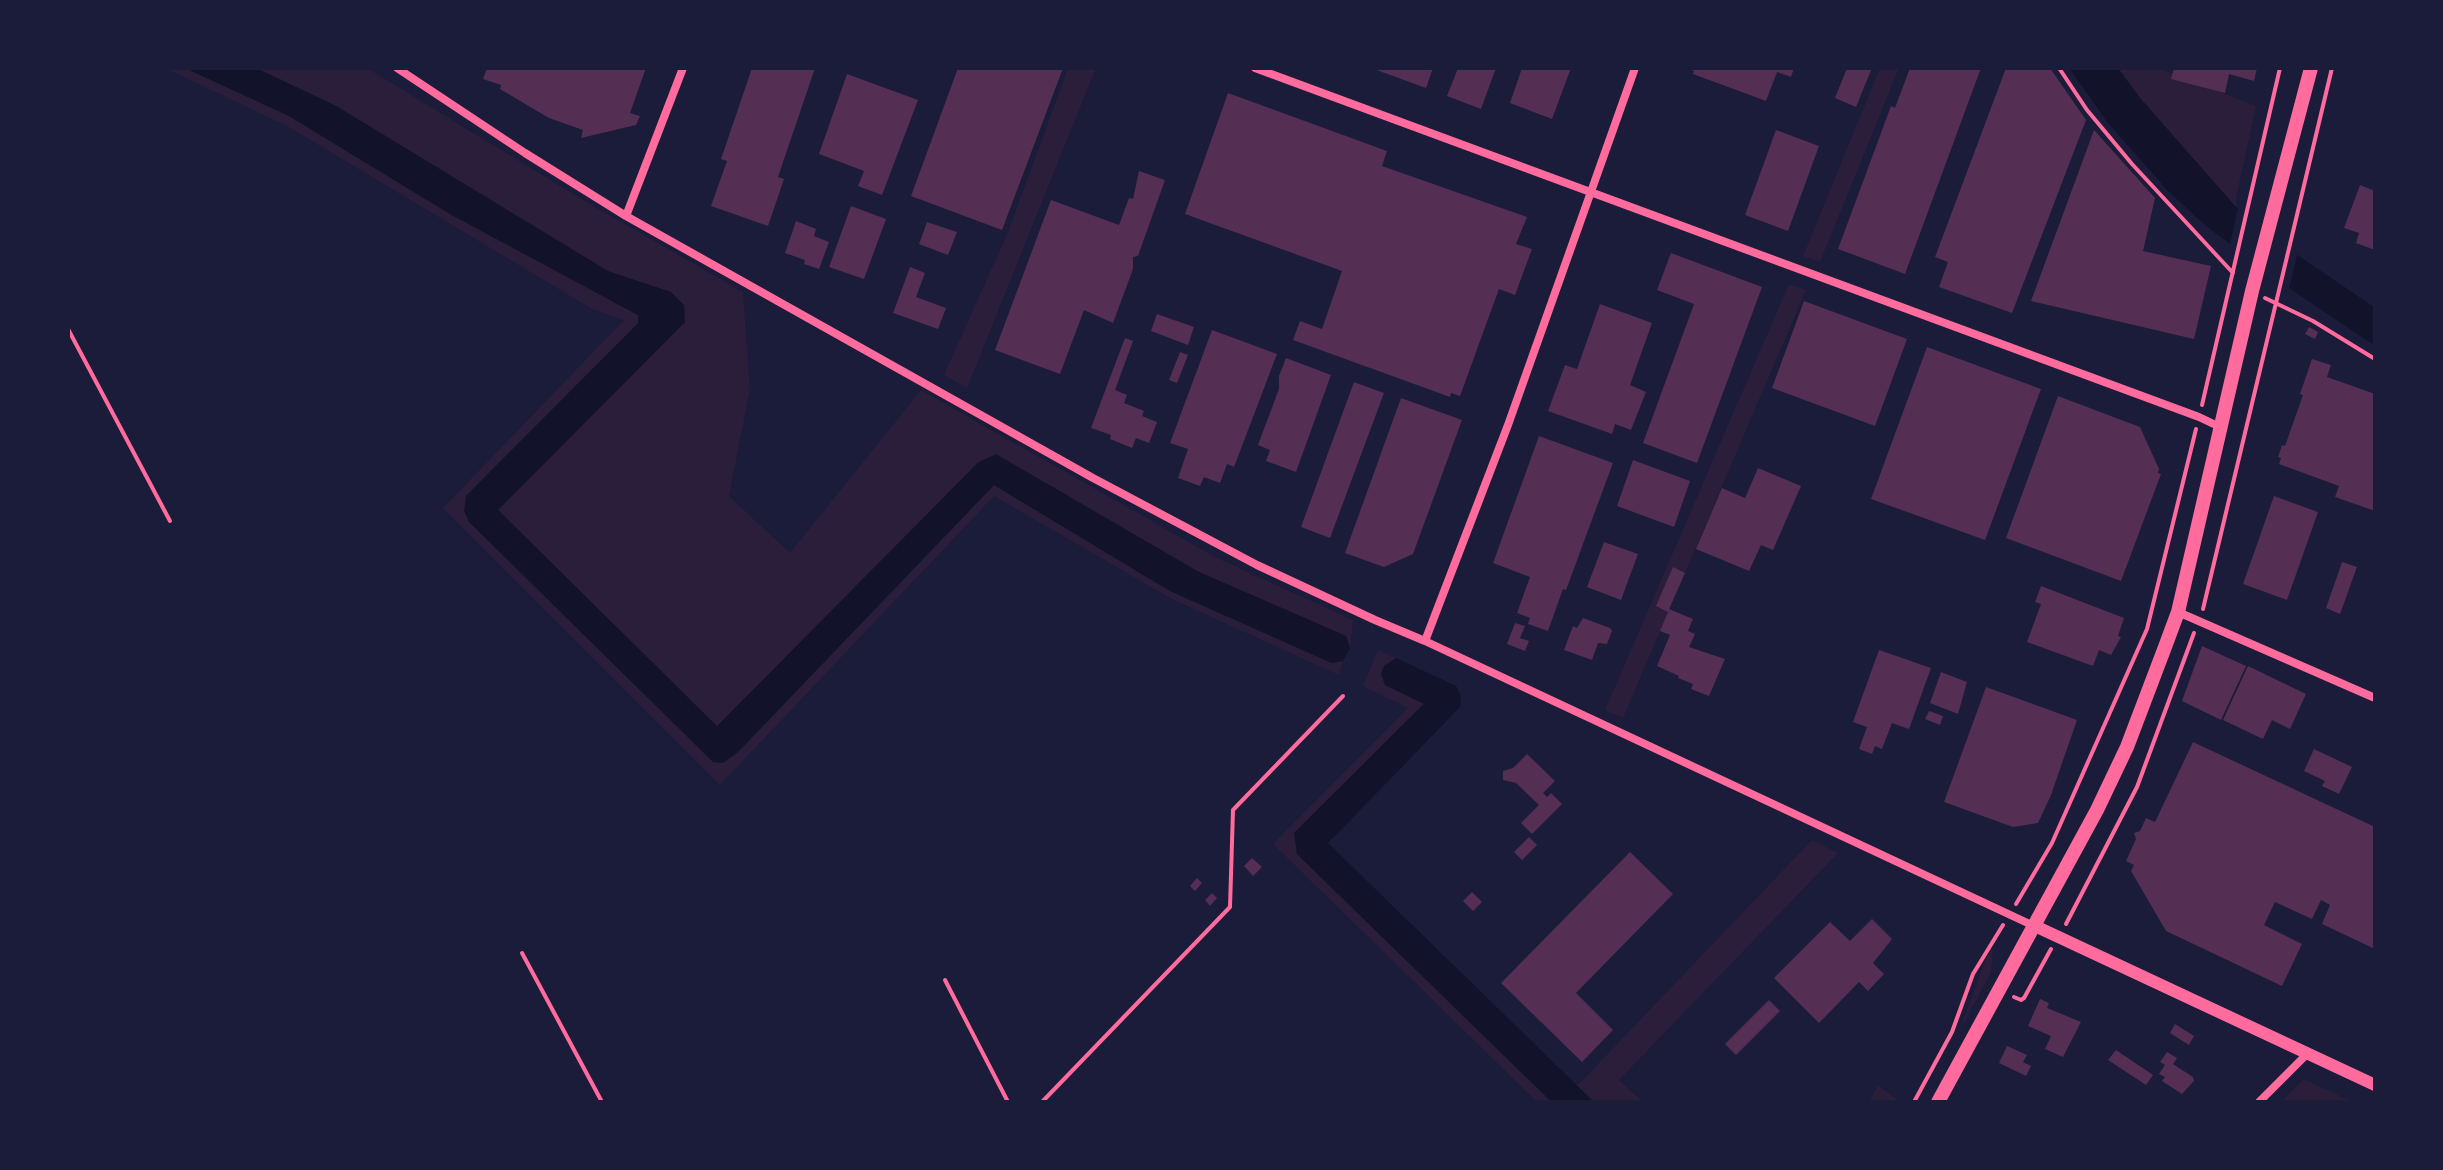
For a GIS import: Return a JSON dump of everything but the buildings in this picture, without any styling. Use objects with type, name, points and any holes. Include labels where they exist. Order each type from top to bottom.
[{"type":"main road","points":[[1938,1102],[2097,810],[2127,747],[2178,612],[2252,291],[2311,68]]},
{"type":"street","points":[[397,68],[626,216],[1093,478],[1257,565],[2375,1085]]},
{"type":"street","points":[[626,216],[683,68]]},
{"type":"street","points":[[1255,68],[2220,427]]},
{"type":"street","points":[[1425,641],[1508,425],[1635,68]]},
{"type":"street","points":[[2178,612],[2375,698]]},
{"type":"street","points":[[2259,1102],[2307,1054]]},
{"type":"path","points":[[2059,68],[2087,110],[2132,164],[2252,291],[2313,321],[2375,359]]},
{"type":"path","points":[[1914,1102],[1952,1032],[1973,974],[2052,843],[2147,629],[2249,210],[2280,68]]},
{"type":"path","points":[[2279,292],[2332,68]]},
{"type":"path","points":[[68,329],[170,521]]},
{"type":"path","points":[[1042,1102],[1230,907],[1233,810],[1343,696]]},
{"type":"path","points":[[522,953],[602,1102]]},
{"type":"path","points":[[945,980],[1008,1102]]},
{"type":"shaded area","points":[[165,68],[185,68],[289,116],[450,214],[638,315],[639,323],[466,496],[738,752],[994,485],[1170,591],[1331,663],[1343,661],[1339,675],[1172,599],[994,496],[720,785],[443,508],[624,320],[592,309],[287,126]]},
{"type":"shaded area","points":[[185,68],[256,68],[336,106],[608,271],[671,292],[684,305],[685,322],[498,510],[717,726],[979,462],[996,454],[1199,572],[1346,636],[1350,648],[1343,661],[1332,663],[1170,591],[994,485],[738,752],[723,763],[713,762],[469,522],[464,511],[466,496],[638,323],[638,315],[450,214],[289,116]]},
{"type":"shaded area","points":[[256,68],[367,68],[588,203],[743,292],[750,390],[729,496],[790,553],[921,390],[1215,557],[1353,620],[1350,648],[1346,636],[1199,572],[978,462],[717,727],[498,510],[685,322],[671,292],[608,272],[336,106]]},
{"type":"shaded area","points":[[1068,68],[1096,68],[967,388],[944,375],[1008,232]]},
{"type":"shaded area","points":[[1880,68],[1899,68],[1820,262],[1803,256]]},
{"type":"shaded area","points":[[2069,68],[2118,68],[2140,98],[2236,207],[2296,254],[2375,308],[2375,346],[2276,279],[2205,225],[2168,191],[2108,123]]},
{"type":"shaded area","points":[[2118,68],[2158,68],[2256,106],[2236,207],[2140,98]]},
{"type":"shaded area","points":[[1789,284],[1806,290],[1623,718],[1605,710]]},
{"type":"shaded area","points":[[1378,650],[1396,658],[1384,666],[1424,703],[1295,833],[1297,854],[1551,1102],[1537,1102],[1273,844],[1408,708],[1363,686]]},
{"type":"shaded area","points":[[1396,658],[1456,686],[1461,696],[1460,707],[1328,843],[1594,1102],[1552,1102],[1297,854],[1294,833],[1424,704],[1385,685],[1381,674],[1384,666]]},
{"type":"shaded area","points":[[1812,840],[1838,853],[1619,1080],[1643,1102],[1594,1102],[1577,1086]]},
{"type":"shaded area","points":[[1993,949],[1991,972],[1959,1032],[1986,958]]},
{"type":"shaded area","points":[[2304,1079],[2353,1102],[2281,1102]]},
{"type":"shaded area","points":[[1878,1085],[1900,1102],[1869,1102]]},
{"type":"pier","points":[[2239,204],[2298,251],[2288,293],[2229,248]]}]
